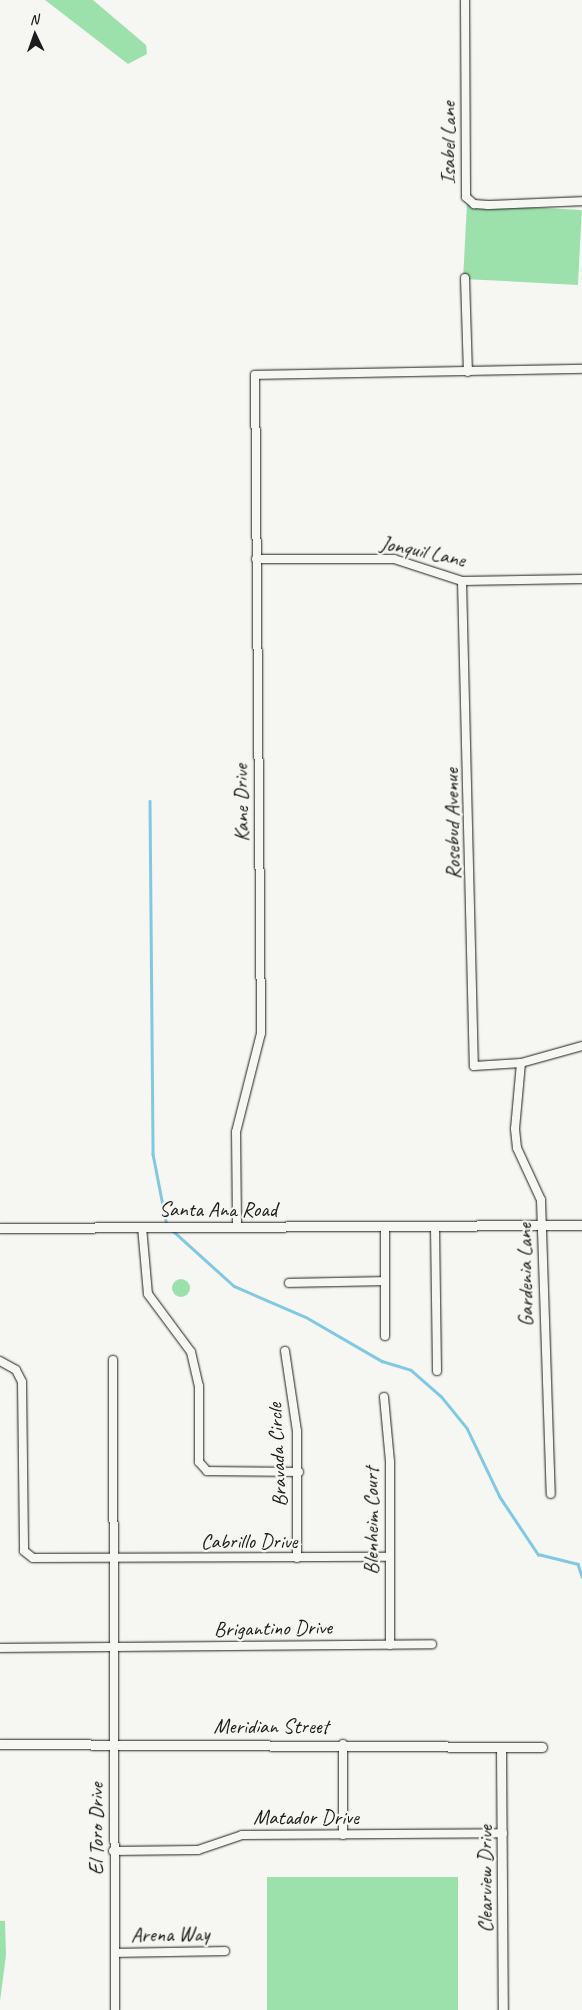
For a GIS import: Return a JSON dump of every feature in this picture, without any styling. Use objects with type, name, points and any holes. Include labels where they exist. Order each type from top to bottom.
[{"type":"street","name":"Isabel Lane","points":[[465,0],[466,197],[474,204],[488,205],[582,201]]},
{"type":"street","points":[[466,278],[468,372],[582,369]]},
{"type":"street","name":"Kane Drive","points":[[237,1226],[236,1132],[261,1033],[255,375],[468,372]]},
{"type":"street","name":"Jonquil Lane","points":[[256,559],[394,559],[462,581],[582,579]]},
{"type":"street","name":"Rosebud Avenue","points":[[462,581],[474,1066],[521,1063]]},
{"type":"street","points":[[521,1063],[582,1046]]},
{"type":"street","name":"Gardenia Lane","points":[[521,1063],[515,1129],[518,1148],[541,1200],[550,1494]]},
{"type":"street","name":"Santa Ana Road","points":[[0,1228],[582,1225]]},
{"type":"street","points":[[142,1227],[148,1294],[190,1352],[199,1386],[199,1462],[207,1471],[299,1472]]},
{"type":"street","points":[[385,1227],[385,1336]]},
{"type":"street","points":[[435,1227],[437,1371]]},
{"type":"street","points":[[289,1283],[385,1281]]},
{"type":"street","name":"Bravada Circle","points":[[285,1351],[299,1472],[297,1558]]},
{"type":"street","points":[[113,1360],[110,1559],[114,1647]]},
{"type":"street","name":"Cabrillo Drive","points":[[0,1361],[16,1370],[22,1382],[24,1551],[33,1558],[388,1557]]},
{"type":"street","name":"Blenheim Court","points":[[384,1397],[390,1462],[388,1557],[390,1644]]},
{"type":"street","name":"Brigantino Drive","points":[[0,1648],[432,1644]]},
{"type":"street","name":"El Toro Drive","points":[[114,1647],[112,1742],[115,2010]]},
{"type":"street","name":"Meridian Street","points":[[0,1744],[112,1742],[542,1747]]},
{"type":"street","points":[[343,1744],[343,1834]]},
{"type":"street","name":"Clearview Drive","points":[[501,1747],[503,2010]]},
{"type":"street","name":"Matador Drive","points":[[113,1851],[198,1850],[242,1835],[503,1832]]},
{"type":"street","name":"Arena Way","points":[[115,1953],[225,1951]]},
{"type":"green space","points":[[45,0],[93,0],[146,45],[147,54],[128,64]]},
{"type":"green space","points":[[467,204],[582,210],[578,285],[463,279]]},
{"type":"green space","points":[[177,1279],[185,1279],[190,1284],[188,1295],[177,1297],[172,1292],[172,1284]]},
{"type":"green space","points":[[267,1877],[458,1877],[458,2010],[267,2010]]},
{"type":"green space","points":[[0,1921],[5,1921],[6,1955],[0,2001]]},
{"type":"waterway","points":[[150,801],[153,1154],[167,1226]]},
{"type":"waterway","points":[[171,1229],[234,1286],[306,1317],[382,1361],[411,1370],[441,1396],[467,1428],[500,1497],[538,1554],[578,1564],[582,1576]]}]
